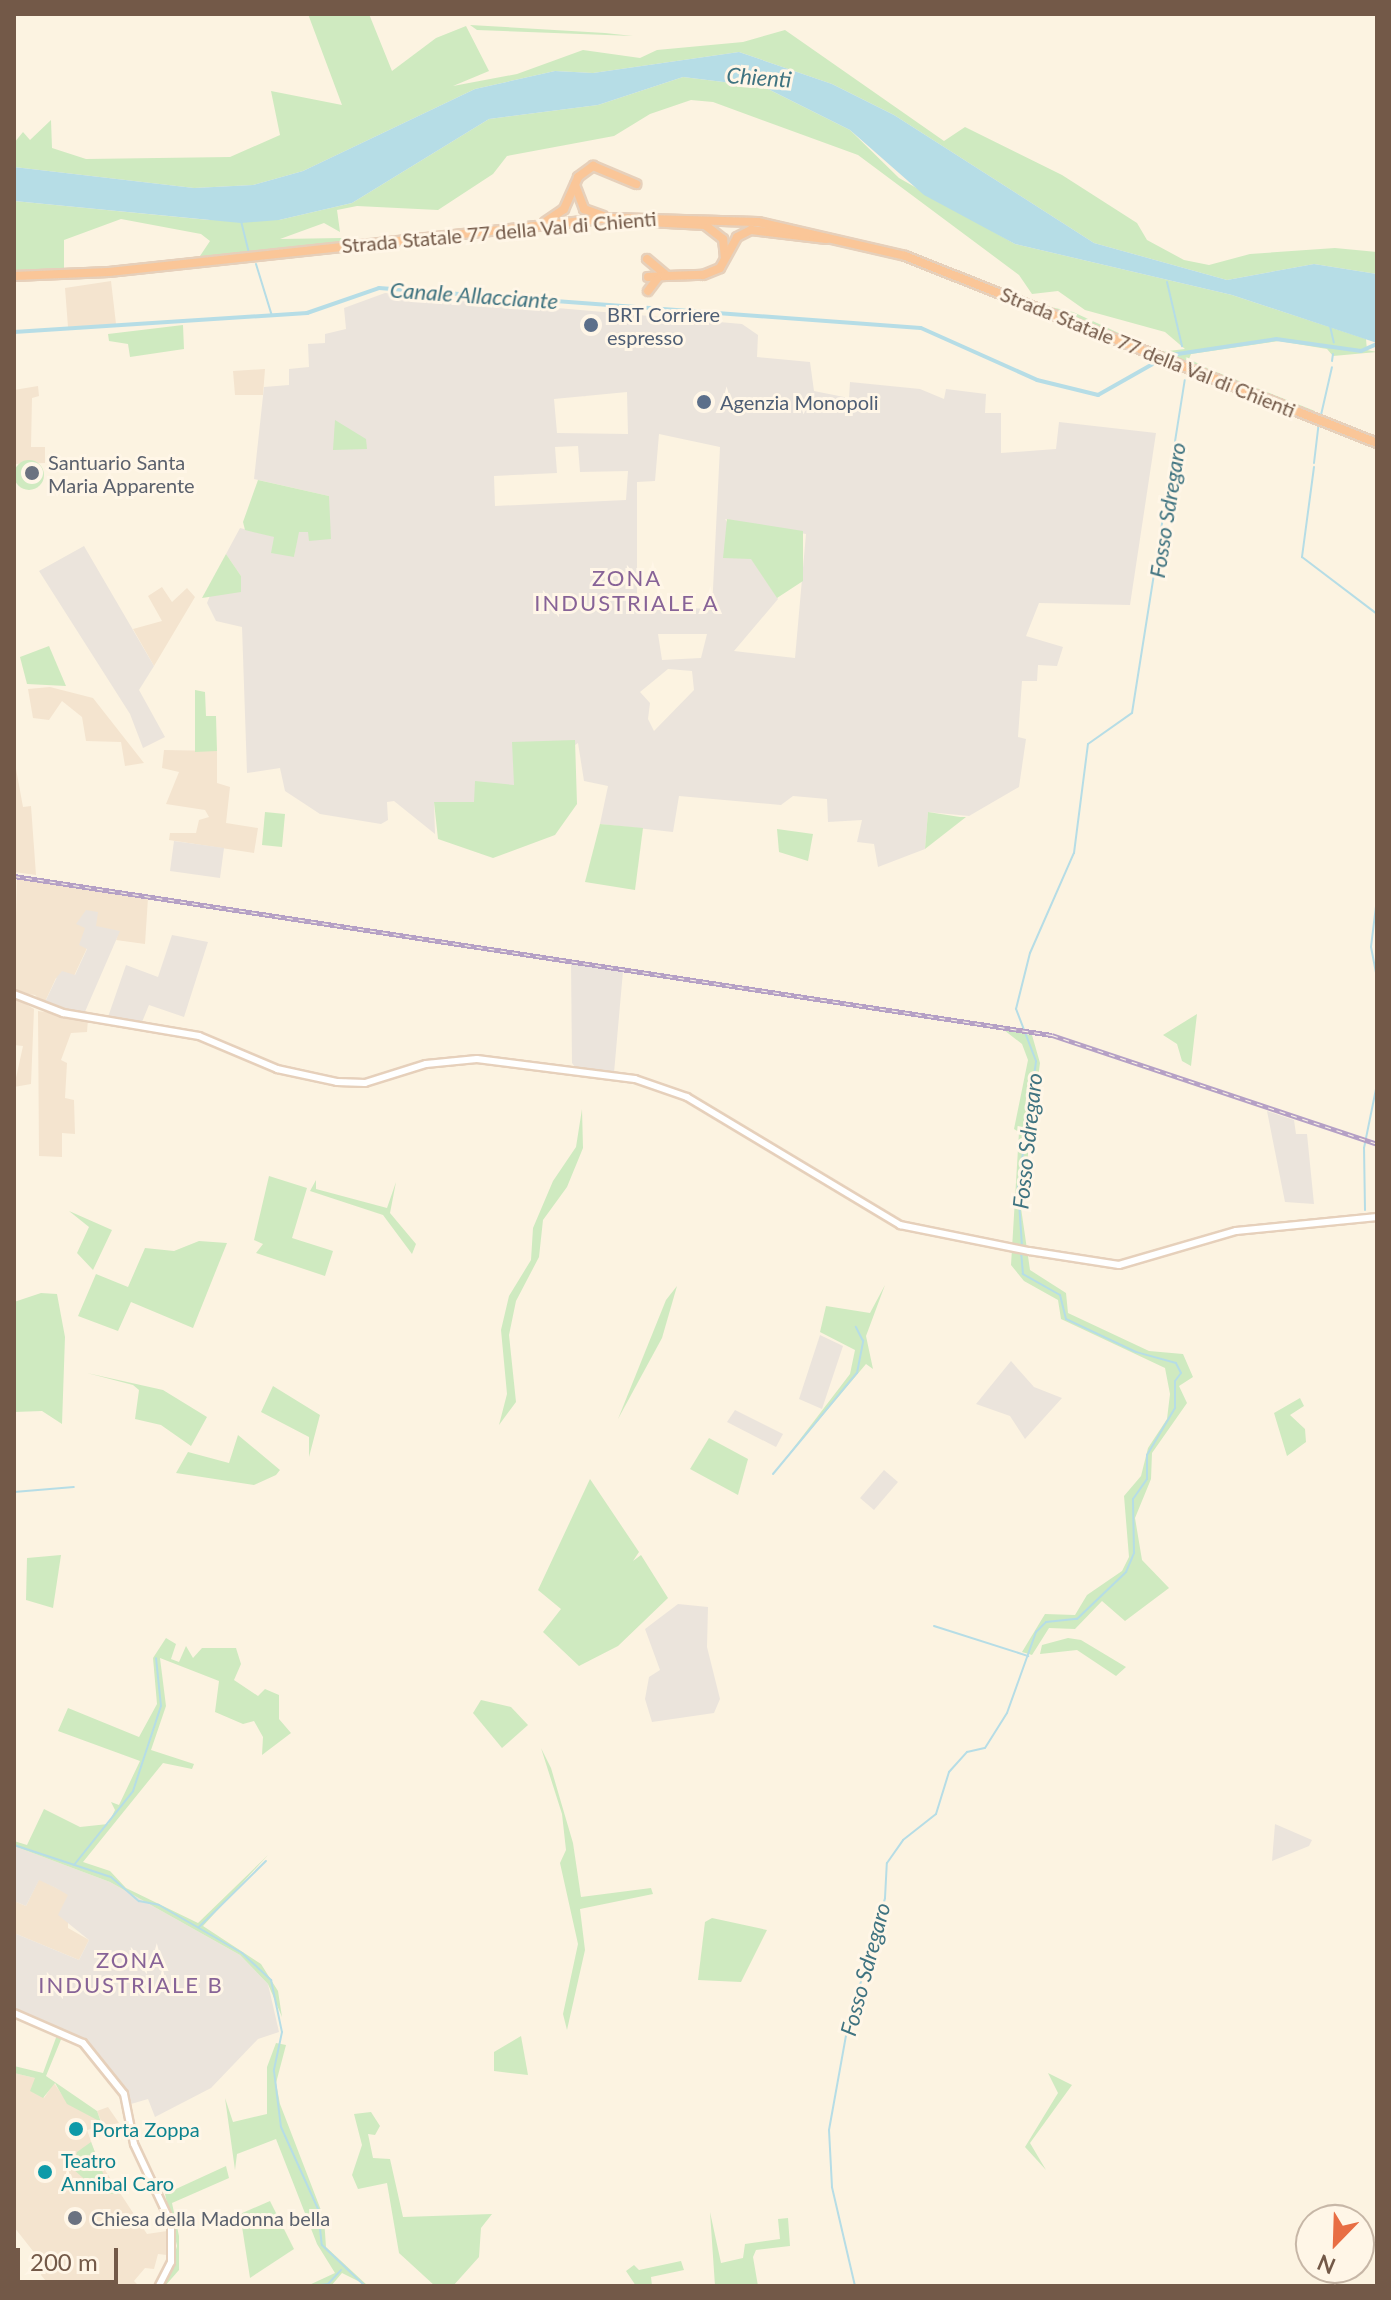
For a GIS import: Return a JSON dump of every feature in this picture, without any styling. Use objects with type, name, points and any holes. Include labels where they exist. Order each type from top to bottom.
[{"type":"highway","points":[[465,233],[552,219],[564,209],[576,183],[597,165],[635,180]]},
{"type":"highway","points":[[576,183],[576,195],[589,212],[660,216]]},
{"type":"highway","name":"Strada Statale 77 della Val di Chienti","points":[[14,278],[113,274],[340,250],[465,233],[660,216],[758,222],[844,239],[1029,306]]},
{"type":"highway","points":[[629,221],[710,227],[725,242],[724,263]]},
{"type":"highway","name":"Strada Statale 77 della Val di Chienti","points":[[363,247],[629,221],[740,225],[827,239],[903,260],[1029,306],[1377,446]]},
{"type":"highway","points":[[648,291],[661,276],[709,274],[724,263],[737,237],[751,230],[827,239]]},
{"type":"highway","points":[[647,259],[661,276]]},
{"type":"main road","points":[[14,994],[37,1003],[199,1036],[277,1069],[337,1082],[372,1082],[447,1060],[593,1075],[678,1093],[906,1228],[1014,1249],[1126,1264],[1236,1231],[1377,1217]]},
{"type":"main road","points":[[14,2013],[93,2051],[124,2094],[132,2135],[171,2223],[170,2266],[159,2286]]},
{"type":"shaded area","points":[[111,281],[116,324],[68,327],[65,288]]},
{"type":"shaded area","points":[[385,293],[742,324],[758,335],[757,357],[810,362],[814,391],[849,398],[850,382],[920,389],[944,399],[946,389],[986,394],[985,413],[1001,413],[1001,453],[1056,449],[1059,422],[1156,433],[1130,605],[1039,603],[1026,636],[1063,647],[1057,666],[1038,665],[1037,681],[1022,681],[1018,737],[1026,739],[1019,787],[969,816],[928,812],[925,849],[878,867],[874,844],[857,842],[862,820],[828,822],[827,799],[793,796],[781,805],[679,796],[673,832],[600,824],[608,786],[584,781],[578,743],[514,786],[475,782],[475,802],[434,802],[435,834],[394,801],[387,802],[388,820],[381,824],[320,814],[285,791],[280,768],[247,773],[242,627],[216,621],[207,603],[211,593],[241,576],[226,554],[240,528],[275,537],[294,557],[298,532],[308,532],[329,496],[254,479],[264,387],[289,385],[289,369],[309,367],[308,344],[325,343],[325,334],[346,329],[344,308]],"holes":[[[627,392],[628,434],[557,433],[554,399]],[[659,434],[720,447],[712,609],[637,606],[637,482],[655,481]],[[578,446],[580,472],[628,471],[626,500],[495,506],[494,476],[557,473],[555,447]],[[725,519],[806,534],[795,658],[734,651],[778,599]],[[658,634],[707,634],[701,658],[662,660]],[[668,669],[692,671],[694,690],[654,731],[648,719],[650,703],[640,692]]]},
{"type":"shaded area","points":[[265,369],[263,395],[235,395],[233,371]]},
{"type":"shaded area","points":[[38,386],[39,396],[32,398],[31,447],[45,447],[45,463],[14,464],[14,390]]},
{"type":"shaded area","points":[[84,546],[154,666],[139,690],[165,737],[143,748],[130,714],[39,571]]},
{"type":"shaded area","points":[[162,587],[172,602],[187,588],[195,597],[154,666],[133,629],[162,621],[148,596]]},
{"type":"shaded area","points":[[50,687],[93,698],[144,763],[125,766],[121,742],[86,741],[82,717],[62,701],[49,720],[33,718],[28,689]]},
{"type":"shaded area","points":[[164,750],[217,751],[217,783],[230,787],[226,823],[258,828],[254,853],[169,840],[170,833],[196,833],[199,820],[209,817],[205,810],[166,804],[179,772],[162,768]]},
{"type":"shaded area","points":[[14,758],[23,807],[31,806],[36,875],[14,872]]},
{"type":"shaded area","points":[[174,841],[224,848],[220,878],[170,871]]},
{"type":"shaded area","points":[[17,878],[148,898],[145,944],[116,940],[119,931],[85,928],[87,948],[74,976],[56,978],[44,1004],[35,995],[14,992]]},
{"type":"shaded area","points":[[86,910],[98,912],[96,926],[120,931],[84,1014],[44,1004],[62,971],[75,975],[87,949],[79,945],[85,928],[76,924]]},
{"type":"shaded area","points":[[172,935],[208,942],[184,1017],[149,1005],[142,1022],[108,1017],[126,965],[158,977]]},
{"type":"shaded area","points":[[571,963],[623,971],[614,1073],[578,1071],[572,1063]]},
{"type":"shaded area","points":[[14,997],[34,1009],[31,1084],[14,1087],[23,1046],[14,1045]]},
{"type":"shaded area","points":[[38,1011],[88,1019],[87,1032],[71,1033],[61,1060],[67,1063],[65,1098],[74,1100],[75,1134],[62,1133],[62,1157],[39,1156]]},
{"type":"shaded area","points":[[1267,1111],[1294,1120],[1296,1134],[1307,1134],[1314,1204],[1285,1202]]},
{"type":"shaded area","points":[[820,1335],[843,1346],[822,1409],[799,1399]]},
{"type":"shaded area","points":[[1011,1361],[1034,1387],[1062,1398],[1025,1439],[1010,1416],[976,1404]]},
{"type":"shaded area","points":[[735,1410],[783,1434],[776,1447],[727,1422]]},
{"type":"shaded area","points":[[884,1470],[898,1482],[874,1510],[860,1498]]},
{"type":"shaded area","points":[[678,1604],[708,1607],[707,1647],[720,1699],[714,1713],[652,1722],[645,1699],[649,1677],[660,1670],[645,1629]]},
{"type":"shaded area","points":[[1275,1824],[1312,1840],[1309,1846],[1272,1861]]},
{"type":"shaded area","points":[[14,1846],[110,1882],[240,1955],[268,1984],[279,2032],[258,2039],[211,2088],[155,2117],[148,2099],[131,2104],[96,2050],[14,2009],[14,1933],[79,1960],[89,1940],[58,1915],[68,1895],[56,1888],[39,1880],[26,1906],[14,1901]]},
{"type":"shaded area","points":[[39,1879],[68,1894],[68,1928],[89,1940],[79,1960],[14,1933],[14,1901],[26,1906]]},
{"type":"shaded area","points":[[14,2073],[35,2078],[44,2098],[54,2083],[67,2102],[101,2121],[97,2111],[108,2107],[119,2123],[87,2130],[97,2158],[147,2234],[167,2231],[167,2255],[158,2254],[154,2269],[145,2268],[134,2281],[139,2286],[50,2286],[41,2275],[44,2265],[14,2227]]},
{"type":"green space","points":[[308,14],[369,14],[392,71],[436,38],[466,26],[489,71],[453,86],[517,74],[583,50],[640,58],[657,50],[743,42],[785,30],[944,141],[965,127],[1062,175],[1137,223],[1147,240],[1184,260],[1209,265],[1250,254],[1335,248],[1377,252],[1377,274],[1314,264],[1227,280],[1094,243],[894,115],[832,84],[739,52],[593,73],[555,71],[475,89],[303,171],[253,185],[194,188],[14,167],[14,143],[23,132],[30,140],[51,120],[52,148],[86,159],[230,157],[280,135],[271,91],[342,105]]},
{"type":"green space","points":[[470,25],[605,33],[633,36],[477,30]]},
{"type":"green space","points":[[683,77],[764,87],[850,130],[899,178],[1015,244],[1232,295],[1366,339],[1367,350],[1377,352],[1333,356],[1327,349],[1279,341],[1191,354],[1189,359],[1209,369],[1315,411],[1313,415],[1033,303],[1073,312],[1160,352],[1185,349],[1165,332],[1085,310],[1058,291],[1032,294],[1019,275],[858,155],[713,102],[691,100],[650,114],[614,136],[507,156],[493,174],[438,210],[357,206],[337,210],[340,232],[324,223],[280,239],[342,238],[344,244],[123,267],[200,256],[210,241],[201,234],[121,219],[64,240],[64,271],[14,272],[14,201],[209,220],[279,220],[352,203],[489,119],[598,105]]},
{"type":"green space","points":[[183,325],[184,349],[130,357],[128,344],[109,341],[108,334]]},
{"type":"green space","points":[[335,420],[366,439],[367,449],[333,450]]},
{"type":"green space","points":[[29,460],[40,464],[44,475],[40,486],[29,490],[18,486],[14,475],[18,464]]},
{"type":"green space","points":[[258,480],[329,496],[331,539],[309,541],[308,532],[299,532],[294,557],[271,553],[274,537],[245,530],[243,522]]},
{"type":"green space","points":[[727,519],[803,531],[803,581],[777,598],[751,559],[723,558]]},
{"type":"green space","points":[[226,554],[241,576],[241,592],[202,598]]},
{"type":"green space","points":[[49,646],[66,686],[27,684],[20,657]]},
{"type":"green space","points":[[195,690],[205,692],[206,716],[216,716],[217,751],[195,752]]},
{"type":"green space","points":[[575,740],[577,804],[555,835],[493,858],[438,839],[434,802],[474,802],[475,781],[514,785],[512,742]]},
{"type":"green space","points":[[265,812],[285,814],[282,847],[262,845]]},
{"type":"green space","points":[[928,812],[960,817],[966,817],[925,849]]},
{"type":"green space","points":[[600,824],[643,828],[635,890],[585,882]]},
{"type":"green space","points":[[777,829],[813,834],[808,861],[779,852]]},
{"type":"green space","points":[[1197,1014],[1191,1066],[1182,1061],[1177,1044],[1163,1035]]},
{"type":"green space","points":[[1004,1030],[1032,1035],[1040,1063],[1021,1208],[1030,1270],[1066,1293],[1068,1313],[1149,1351],[1183,1354],[1193,1377],[1179,1386],[1187,1403],[1152,1453],[1151,1479],[1135,1518],[1142,1560],[1169,1588],[1125,1621],[1102,1601],[1075,1629],[1049,1628],[1032,1655],[1022,1652],[1045,1614],[1075,1615],[1087,1595],[1122,1571],[1129,1557],[1124,1496],[1141,1476],[1148,1448],[1167,1419],[1170,1394],[1165,1368],[1061,1319],[1058,1300],[1024,1281],[1011,1265],[1019,1132],[1014,1129],[1028,1060],[1022,1044]]},
{"type":"green space","points":[[582,1109],[583,1148],[567,1187],[543,1220],[539,1257],[516,1301],[509,1335],[516,1402],[499,1425],[507,1394],[501,1330],[509,1296],[531,1260],[533,1228],[553,1181],[576,1147]]},
{"type":"green space","points":[[269,1176],[307,1188],[292,1238],[333,1251],[325,1276],[256,1253],[263,1244],[254,1240]]},
{"type":"green space","points":[[316,1180],[316,1189],[387,1208],[396,1182],[390,1213],[416,1244],[412,1254],[383,1215],[310,1191]]},
{"type":"green space","points":[[69,1211],[112,1230],[93,1270],[77,1253],[89,1227]]},
{"type":"green space","points":[[199,1241],[227,1243],[193,1328],[131,1302],[118,1331],[78,1316],[96,1274],[128,1287],[145,1248],[174,1251]]},
{"type":"green space","points":[[885,1285],[866,1336],[873,1369],[866,1364],[775,1472],[850,1374],[855,1350],[820,1332],[826,1306],[870,1313]]},
{"type":"green space","points":[[677,1286],[662,1338],[618,1419],[666,1300]]},
{"type":"green space","points":[[41,1293],[57,1294],[65,1337],[62,1424],[42,1411],[14,1412],[14,1302]]},
{"type":"green space","points":[[87,1373],[163,1390],[207,1417],[191,1446],[161,1425],[135,1419],[139,1390],[133,1385]]},
{"type":"green space","points":[[273,1386],[320,1415],[309,1457],[309,1437],[261,1412]]},
{"type":"green space","points":[[1300,1398],[1304,1406],[1290,1415],[1305,1429],[1306,1442],[1287,1456],[1274,1413]]},
{"type":"green space","points":[[238,1435],[280,1470],[276,1475],[254,1485],[176,1473],[188,1452],[229,1463]]},
{"type":"green space","points":[[709,1438],[748,1459],[738,1495],[690,1469]]},
{"type":"green space","points":[[590,1479],[639,1552],[633,1561],[641,1555],[668,1598],[618,1646],[579,1666],[543,1632],[561,1609],[538,1590]]},
{"type":"green space","points":[[61,1555],[53,1608],[26,1600],[27,1558]]},
{"type":"green space","points":[[166,1638],[176,1644],[171,1659],[179,1662],[186,1646],[193,1658],[202,1648],[236,1648],[241,1664],[234,1680],[258,1696],[265,1689],[279,1695],[279,1719],[291,1733],[262,1755],[263,1737],[254,1721],[243,1724],[215,1712],[219,1681],[160,1658],[166,1706],[151,1750],[194,1764],[192,1769],[163,1763],[83,1862],[110,1871],[126,1888],[198,1923],[268,1855],[203,1926],[261,1964],[278,1991],[282,2017],[268,1984],[240,1955],[110,1882],[14,1846],[14,1841],[27,1845],[44,1809],[80,1827],[108,1824],[115,1810],[111,1802],[119,1805],[140,1761],[58,1731],[68,1708],[139,1737],[157,1704],[153,1658]]},
{"type":"green space","points":[[1068,1638],[1081,1640],[1126,1667],[1116,1676],[1077,1650],[1040,1654],[1042,1645]]},
{"type":"green space","points":[[481,1700],[511,1707],[528,1725],[502,1748],[473,1713]]},
{"type":"green space","points":[[541,1748],[551,1768],[573,1843],[581,1897],[651,1888],[653,1894],[580,1909],[585,1950],[567,2030],[563,2014],[578,1944],[560,1863],[566,1850],[562,1814]]},
{"type":"green space","points":[[712,1918],[767,1930],[741,1982],[698,1980],[705,1922]]},
{"type":"green space","points":[[57,2035],[62,2037],[46,2076],[97,2111],[101,2122],[67,2104],[55,2083],[43,2098],[30,2091],[35,2078],[14,2073],[14,2066],[43,2073]]},
{"type":"green space","points":[[521,2036],[528,2075],[494,2071],[494,2052]]},
{"type":"green space","points":[[276,2043],[286,2045],[276,2083],[280,2104],[324,2218],[326,2247],[368,2286],[342,2273],[331,2286],[307,2286],[335,2273],[317,2244],[276,2139],[237,2154],[235,2170],[225,2098],[233,2122],[267,2114],[267,2067]]},
{"type":"green space","points":[[1048,2073],[1072,2085],[1030,2143],[1046,2170],[1025,2147],[1058,2093]]},
{"type":"green space","points":[[371,2112],[380,2126],[375,2135],[368,2134],[373,2158],[390,2159],[403,2217],[492,2214],[481,2228],[479,2257],[453,2286],[435,2286],[399,2253],[387,2183],[358,2189],[352,2175],[362,2145],[354,2114]]},
{"type":"green space","points":[[91,2142],[106,2181],[120,2194],[100,2193],[73,2169],[77,2152]]},
{"type":"green space","points":[[226,2166],[229,2178],[172,2203],[179,2236],[179,2270],[165,2286],[177,2246],[165,2194]]},
{"type":"green space","points":[[270,2201],[294,2249],[250,2278],[240,2214]]},
{"type":"green space","points":[[710,2212],[721,2263],[743,2258],[745,2244],[780,2239],[778,2219],[788,2218],[790,2246],[756,2250],[753,2257],[758,2286],[715,2286]]},
{"type":"green space","points":[[681,2261],[684,2270],[651,2277],[652,2286],[636,2286],[626,2271],[634,2265],[639,2270]]},
{"type":"water","name":"Chienti","points":[[739,52],[832,84],[894,115],[1094,243],[1227,280],[1314,264],[1377,274],[1377,343],[1232,295],[1015,244],[924,195],[850,130],[764,87],[683,77],[598,105],[489,119],[352,203],[279,220],[241,223],[14,201],[14,167],[194,188],[253,185],[303,171],[475,89],[555,71],[593,73]]},
{"type":"waterway","points":[[241,221],[249,252]]},
{"type":"waterway","points":[[256,264],[272,316]]},
{"type":"waterway","name":"Fosso Sdregaro","points":[[1167,282],[1182,346]]},
{"type":"waterway","name":"Canale Allacciante","points":[[14,332],[307,313],[379,288],[921,328],[1037,380],[1098,395],[1156,362]]},
{"type":"waterway","points":[[1330,326],[1334,343]]},
{"type":"waterway","name":"Canale Allacciante","points":[[1164,356],[1276,339],[1361,351],[1377,344]]},
{"type":"waterway","points":[[1332,361],[1333,354]]},
{"type":"waterway","points":[[1321,415],[1332,367]]},
{"type":"waterway","name":"Fosso Sdregaro","points":[[1022,1246],[1018,1188],[1036,1061],[1016,1009],[1030,953],[1074,853],[1088,744],[1132,713],[1185,380]]},
{"type":"waterway","points":[[1314,463],[1319,421]]},
{"type":"waterway","points":[[1314,467],[1302,557],[1377,614]]},
{"type":"waterway","points":[[1377,898],[1371,947],[1377,978]]},
{"type":"waterway","points":[[1365,1210],[1364,1148],[1377,1084]]},
{"type":"waterway","name":"Fosso Sdregaro","points":[[855,2286],[832,2187],[829,2130],[847,2030],[885,1898],[887,1863],[903,1840],[936,1814],[949,1772],[967,1752],[985,1748],[1007,1713],[1036,1632],[1046,1622],[1077,1619],[1126,1572],[1134,1553],[1133,1499],[1147,1479],[1147,1455],[1175,1408],[1175,1381],[1181,1373],[1176,1363],[1136,1352],[1066,1319],[1060,1295],[1023,1274],[1021,1253]]},
{"type":"waterway","points":[[773,1474],[857,1373],[863,1341],[856,1327]]},
{"type":"waterway","points":[[14,1492],[74,1487]]},
{"type":"waterway","points":[[934,1626],[1028,1656]]},
{"type":"waterway","points":[[74,1865],[133,1791],[161,1706],[156,1658]]},
{"type":"waterway","points":[[14,1845],[111,1877],[139,1901],[159,1905],[242,1953],[271,1980],[282,2032],[274,2071],[281,2127],[318,2209],[322,2245],[365,2286]]},
{"type":"waterway","points":[[199,1927],[266,1861]]},
{"type":"waterway","points":[[313,2286],[328,2284],[341,2270]]},
{"type":"railway","points":[[14,876],[1052,1035],[1377,1144]]},
{"type":"place","name":"BRT Corriere espresso","points":[[591,325]]},
{"type":"place","name":"Agenzia Monopoli","points":[[704,402]]},
{"type":"place","name":"Santuario Santa Maria Apparente","points":[[32,473]]},
{"type":"place","name":"Porta Zoppa","points":[[76,2129]]},
{"type":"place","name":"Teatro Annibal Caro","points":[[45,2172]]},
{"type":"place","name":"Chiesa della Madonna bella","points":[[75,2218]]},
{"type":"district","name":"ZONA INDUSTRIALE A","points":[[627,590]]},
{"type":"district","name":"ZONA INDUSTRIALE B","points":[[131,1972]]}]
